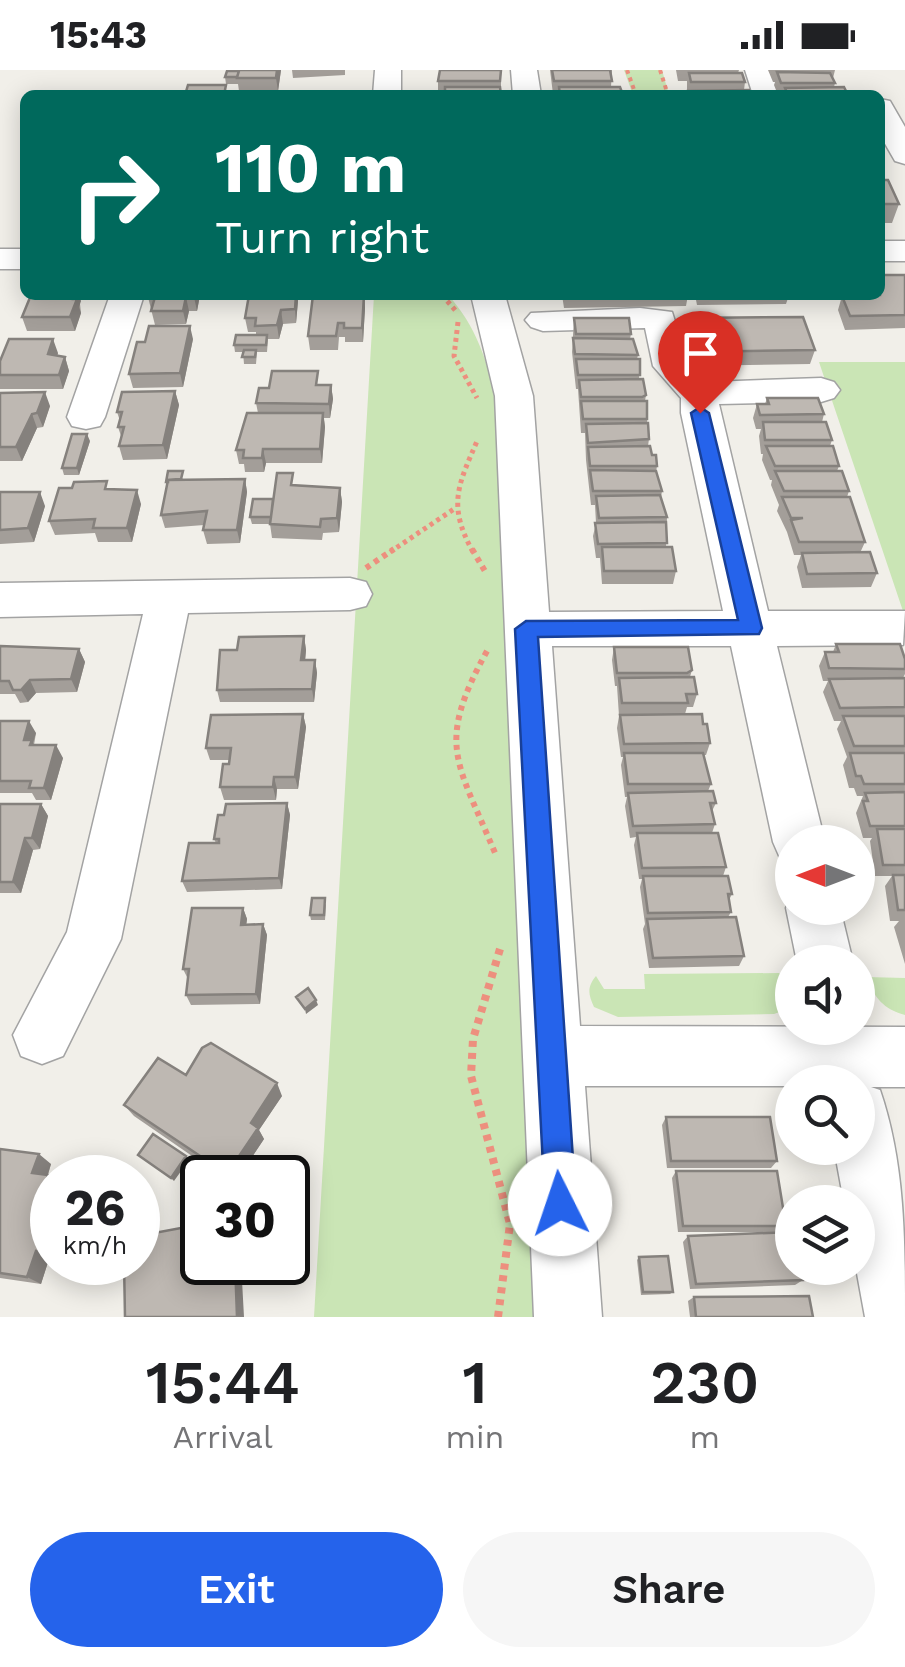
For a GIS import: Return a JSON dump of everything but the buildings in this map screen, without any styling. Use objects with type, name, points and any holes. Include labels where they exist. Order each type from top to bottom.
[{"type":"street","points":[[885,116],[905,155]]},
{"type":"street","points":[[86,418],[125,300]]},
{"type":"street","points":[[455,300],[471,312],[491,313],[514,396],[510,634],[551,1056],[568,1317]]},
{"type":"street","points":[[660,319],[671,366],[700,395],[700,413],[795,825]]},
{"type":"street","points":[[544,320],[700,319]]},
{"type":"street","points":[[700,395],[729,390],[821,390]]},
{"type":"street","points":[[0,600],[348,595]]},
{"type":"street","points":[[42,1035],[93,939],[169,598]]},
{"type":"street","points":[[510,634],[902,628]]},
{"type":"street","points":[[551,1056],[775,1067]]},
{"type":"street","points":[[871,1065],[905,1057]]},
{"type":"street","points":[[869,1165],[900,1317]]},
{"type":"path","points":[[454,300],[460,316],[454,356],[482,414]]},
{"type":"path","points":[[482,427],[456,489],[454,508],[460,531],[490,580]]},
{"type":"path","points":[[348,595],[351,576],[454,508]]},
{"type":"path","points":[[497,858],[462,780],[455,742],[458,707],[510,634]]},
{"type":"path","points":[[498,1317],[510,1224],[471,1076],[473,1039],[502,935]]},
{"type":"green space","points":[[624,70],[662,70],[668,90],[631,90]]},
{"type":"green space","points":[[374,300],[452,300],[479,344],[496,400],[534,1317],[314,1317]]},
{"type":"green space","points":[[819,362],[905,362],[905,617]]},
{"type":"green space","points":[[775,973],[775,1014],[618,1017],[594,1007],[590,994],[596,976],[604,989],[645,989],[644,974]]},
{"type":"green space","points":[[875,977],[905,978],[905,1015],[881,1002],[875,994]]},
{"type":"route","points":[[560,1204],[526,629],[751,628],[700,413]]}]
